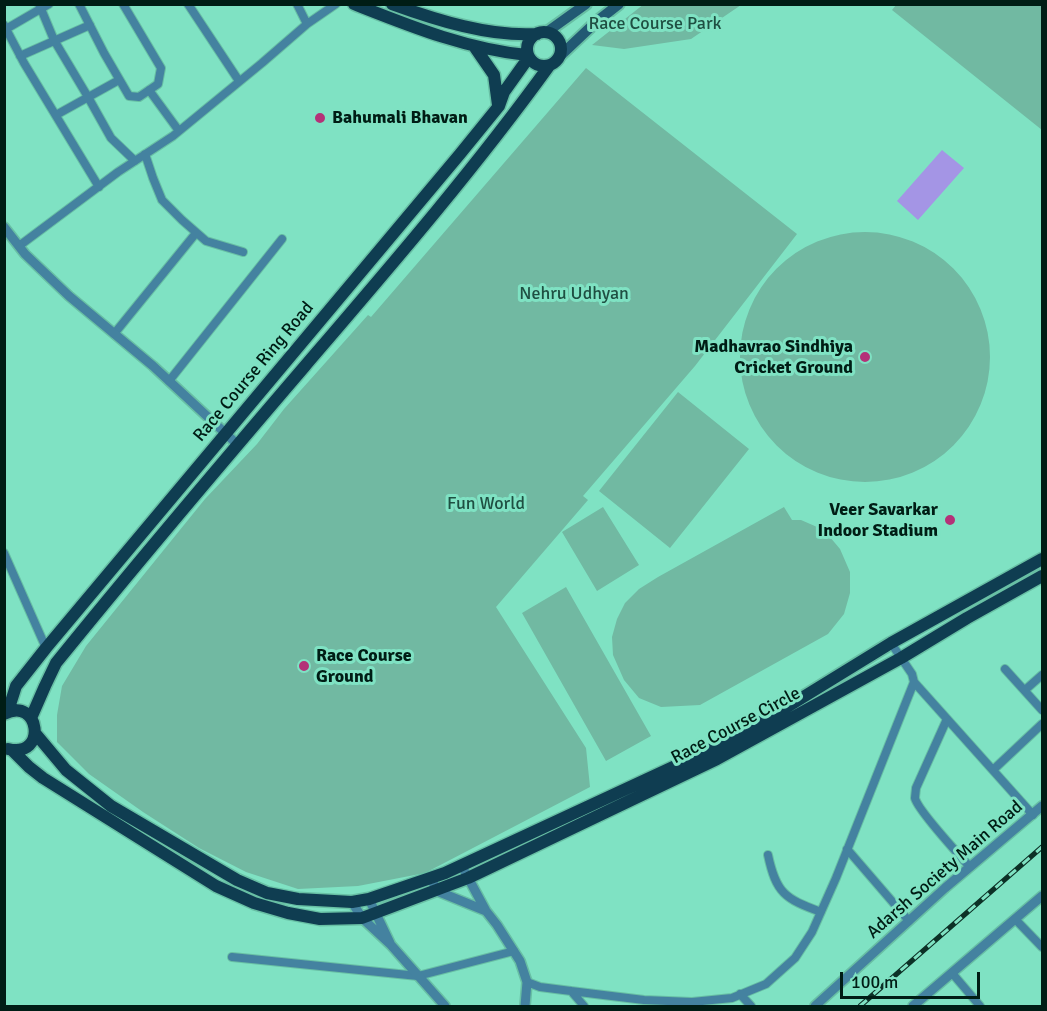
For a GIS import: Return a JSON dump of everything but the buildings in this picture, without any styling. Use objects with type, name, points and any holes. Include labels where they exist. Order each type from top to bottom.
[{"type":"main road","points":[[354,4],[421,30],[474,46],[528,56]]},
{"type":"main road","points":[[392,4],[479,29],[519,34],[542,33],[556,37],[562,49],[560,56]]},
{"type":"main road","points":[[586,4],[531,38],[528,44],[528,56],[532,62],[539,66],[549,66],[554,63],[596,22],[619,4]]},
{"type":"main road","points":[[474,46],[494,75],[499,106]]},
{"type":"main road","name":"Race Course Ring Road","points":[[6,712],[16,686],[46,648],[377,255],[499,106],[504,92],[528,56]]},
{"type":"main road","name":"Race Course Ring Road","points":[[31,718],[57,663],[465,176],[549,66]]},
{"type":"main road","name":"Race Course Circle","points":[[431,878],[712,749],[774,715],[891,643],[1042,559]]},
{"type":"main road","name":"Race Course Circle","points":[[437,891],[717,759],[901,658],[1042,576]]},
{"type":"main road","points":[[6,712],[21,711],[31,718],[34,722],[35,733],[33,739],[24,748],[8,748]]},
{"type":"main road","points":[[35,733],[66,770],[111,806],[237,880],[267,893],[298,899],[352,902],[369,899],[431,878]]},
{"type":"main road","points":[[8,748],[43,778],[216,886],[254,903],[288,914],[320,919],[362,918],[437,891]]},
{"type":"street","points":[[50,4],[40,7],[5,27],[99,187]]},
{"type":"street","points":[[79,4],[129,96],[139,97],[158,84],[161,68],[123,4]]},
{"type":"street","points":[[188,4],[239,81]]},
{"type":"street","points":[[297,4],[307,24]]},
{"type":"street","points":[[19,246],[135,160],[179,131],[307,24],[336,4]]},
{"type":"street","points":[[40,7],[54,40],[111,138],[135,160]]},
{"type":"street","points":[[20,56],[90,25]]},
{"type":"street","points":[[56,115],[120,80]]},
{"type":"street","points":[[149,90],[179,131]]},
{"type":"street","points":[[145,154],[162,200],[206,241],[243,252]]},
{"type":"street","points":[[4,227],[24,254],[69,296],[169,381],[238,445]]},
{"type":"street","points":[[114,334],[196,232]]},
{"type":"street","points":[[169,381],[282,239]]},
{"type":"street","points":[[4,554],[46,648]]},
{"type":"street","points":[[891,643],[912,674],[914,682],[1033,815]]},
{"type":"street","points":[[1005,669],[1042,710]]},
{"type":"street","points":[[1025,690],[1042,675]]},
{"type":"street","points":[[527,982],[540,987],[644,1000],[702,1004],[732,998],[766,984],[795,958],[812,932],[836,878],[914,682]]},
{"type":"street","points":[[947,719],[916,788],[915,798],[970,867]]},
{"type":"street","points":[[993,770],[1042,724]]},
{"type":"street","name":"Adarsh Society Main Road","points":[[815,1006],[970,867],[1042,806]]},
{"type":"street","points":[[847,849],[909,921]]},
{"type":"street","points":[[768,855],[774,880],[780,890],[801,904],[821,912]]},
{"type":"street","points":[[462,865],[486,910],[520,961],[527,982],[525,1006]]},
{"type":"street","points":[[431,878],[437,891],[486,910]]},
{"type":"street","points":[[913,1006],[1042,896]]},
{"type":"street","points":[[369,899],[391,945]]},
{"type":"street","points":[[352,902],[362,918],[391,945],[445,1006]]},
{"type":"street","points":[[1015,919],[1042,947]]},
{"type":"street","points":[[232,957],[418,976],[514,951]]},
{"type":"street","points":[[952,973],[980,1006]]},
{"type":"street","points":[[572,991],[584,1006]]},
{"type":"street","points":[[740,994],[751,1006]]},
{"type":"green space","name":"Race Course Park","points":[[644,4],[741,5],[691,39],[624,49],[592,45]]},
{"type":"green space","points":[[896,5],[1042,5],[1042,130],[892,10]]},
{"type":"green space","points":[[586,68],[797,234],[695,366],[583,496],[588,500],[496,607],[586,748],[590,787],[425,873],[358,886],[298,889],[246,872],[199,848],[143,812],[89,774],[57,742],[57,715],[62,686],[86,646],[205,499],[257,444],[284,409],[368,315],[371,317]]},
{"type":"green space","name":"Madhavrao Sindhiya Cricket Ground","points":[[865,232],[889,235],[913,242],[934,253],[953,269],[969,288],[980,309],[987,333],[990,357],[987,381],[980,405],[969,426],[953,445],[934,461],[913,472],[889,479],[865,482],[841,479],[817,472],[796,461],[777,445],[761,426],[750,405],[743,381],[740,357],[743,333],[750,309],[761,288],[777,269],[796,253],[817,242],[841,235]]},
{"type":"green space","points":[[678,392],[749,449],[670,548],[599,491]]},
{"type":"green space","points":[[603,507],[639,565],[597,591],[562,532]]},
{"type":"green space","points":[[784,507],[792,520],[801,520],[824,530],[840,549],[850,572],[850,593],[844,614],[828,634],[700,705],[661,707],[639,698],[624,680],[613,655],[612,637],[625,603],[639,589],[658,577]]},
{"type":"green space","points":[[566,587],[651,736],[606,761],[522,613]]},
{"type":"shaded area","points":[[942,150],[964,168],[918,220],[897,201]]},
{"type":"railway","points":[[860,1006],[1042,847]]},
{"type":"place","name":"Bahumali Bhavan","points":[[320,118]]},
{"type":"place","name":"Madhavrao Sindhiya Cricket Ground","points":[[865,357]]},
{"type":"place","name":"Veer Savarkar Indoor Stadium","points":[[950,520]]},
{"type":"place","name":"Race Course Ground","points":[[304,666]]},
{"type":"park label","name":"Nehru Udhyan","points":[[574,294]]},
{"type":"park label","name":"Fun World","points":[[486,504]]}]
